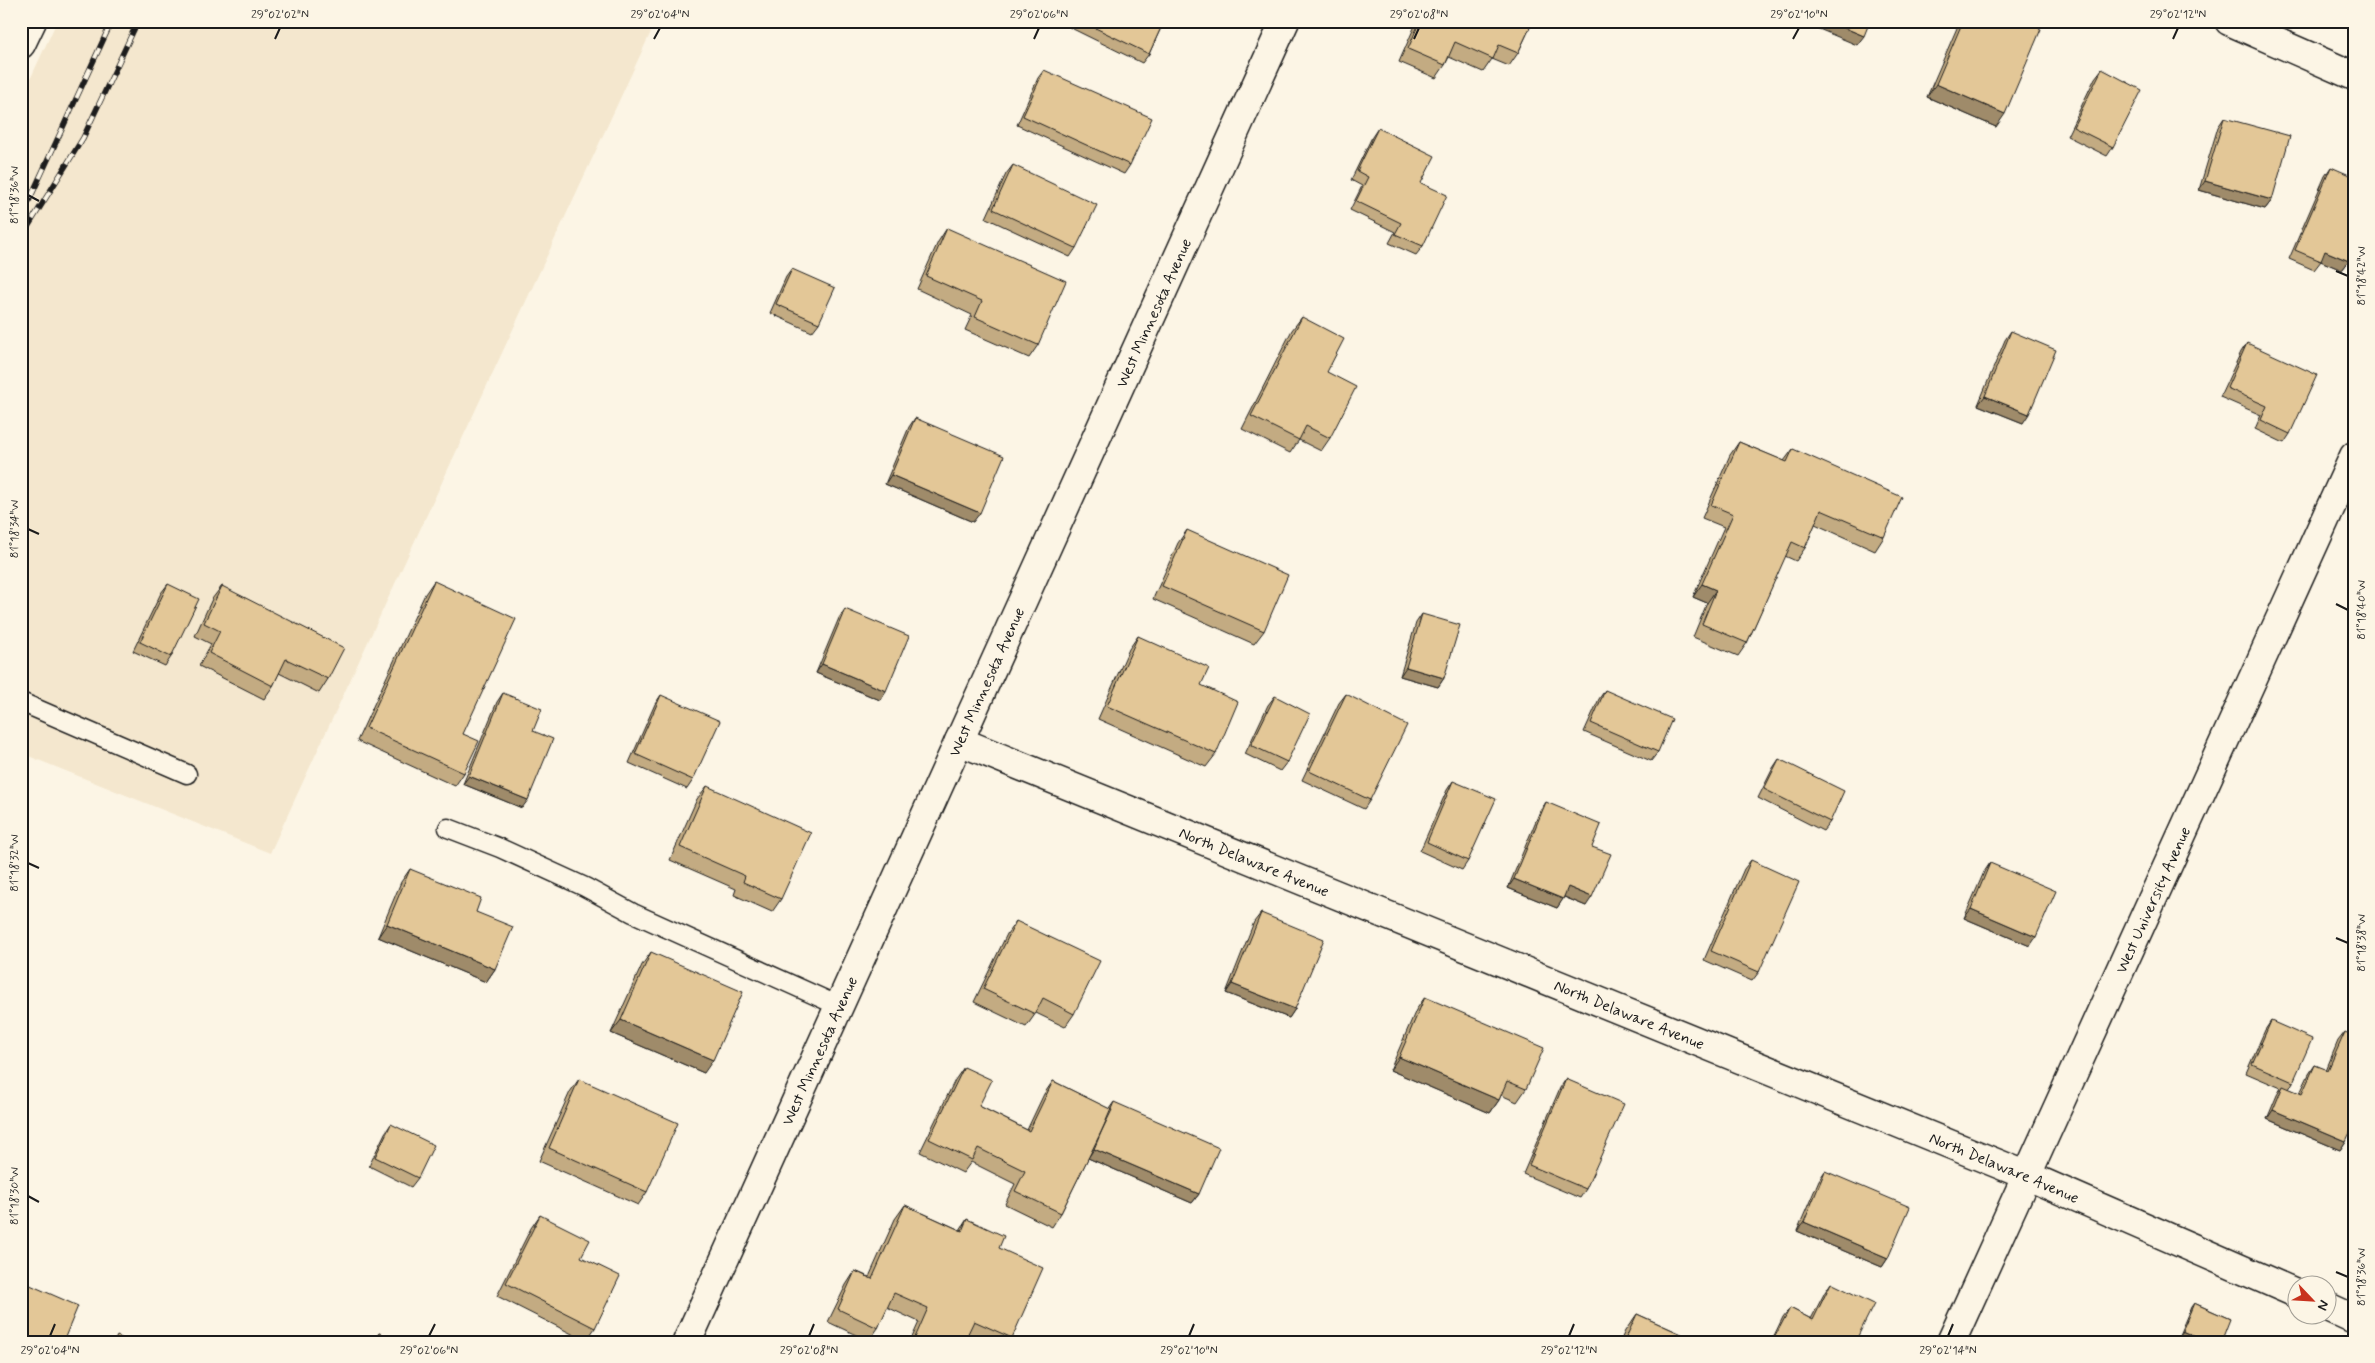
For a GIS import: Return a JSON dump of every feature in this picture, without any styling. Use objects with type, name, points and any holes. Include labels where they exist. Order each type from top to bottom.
[{"type":"street","points":[[21,44],[32,21]]},
{"type":"street","name":"West Minnesota Avenue","points":[[687,1342],[1285,21]]},
{"type":"street","points":[[2229,21],[2354,76]]},
{"type":"street","name":"West University Avenue","points":[[1951,1342],[2354,456]]},
{"type":"street","name":"North Delaware Avenue","points":[[959,741],[2028,1176],[2288,1290]]},
{"type":"street","points":[[2338,1312],[2354,1319]]},
{"type":"lane","points":[[21,702],[187,774]]},
{"type":"lane","points":[[448,828],[500,848],[585,887],[633,913],[839,1006]]},
{"type":"shaded area","points":[[57,21],[656,21],[270,853],[21,753],[21,99]]},
{"type":"building","points":[[1081,21],[1164,21],[1149,54]]},
{"type":"building","points":[[1420,21],[1533,21],[1518,53],[1499,45],[1493,59],[1455,42],[1445,65],[1408,49]]},
{"type":"building","points":[[1828,21],[1870,21],[1864,36]]},
{"type":"building","points":[[1963,21],[2023,21],[2041,29],[2005,114],[1936,84]]},
{"type":"building","points":[[2102,69],[2142,90],[2113,147],[2073,127]]},
{"type":"building","points":[[1044,70],[1152,118],[1130,165],[1023,116]]},
{"type":"building","points":[[2224,118],[2290,136],[2272,200],[2205,181]]},
{"type":"building","points":[[1378,128],[1435,156],[1421,183],[1447,195],[1423,246],[1395,234],[1401,223],[1356,201],[1368,177],[1357,171]]},
{"type":"building","points":[[1013,165],[1097,205],[1076,248],[993,209]]},
{"type":"building","points":[[2331,167],[2354,177],[2354,249],[2349,261],[2325,251],[2321,261],[2295,250]]},
{"type":"building","points":[[947,228],[1066,281],[1038,345],[975,317],[982,301],[926,276]]},
{"type":"building","points":[[792,269],[835,288],[819,323],[776,304]]},
{"type":"building","points":[[1302,317],[1344,339],[1327,372],[1356,387],[1330,438],[1306,426],[1299,440],[1251,416]]},
{"type":"building","points":[[2011,331],[2056,350],[2029,414],[1985,396]]},
{"type":"building","points":[[2247,343],[2317,375],[2290,434],[2261,420],[2267,406],[2227,388]]},
{"type":"building","points":[[915,418],[1004,456],[980,513],[891,475]]},
{"type":"building","points":[[1739,442],[1787,462],[1793,449],[1902,497],[1884,537],[1821,510],[1805,548],[1792,542],[1747,643],[1702,624],[1716,590],[1702,584],[1733,514],[1711,505]]},
{"type":"building","points":[[1187,530],[1288,575],[1264,631],[1162,586]]},
{"type":"building","points":[[434,581],[516,619],[463,734],[479,741],[464,773],[366,728]]},
{"type":"building","points":[[168,584],[199,599],[171,657],[140,642]]},
{"type":"building","points":[[222,586],[344,648],[328,679],[286,659],[273,686],[209,653],[220,631],[204,623]]},
{"type":"building","points":[[845,609],[909,636],[886,691],[822,664]]},
{"type":"building","points":[[1422,614],[1460,625],[1444,678],[1406,667]]},
{"type":"building","points":[[1138,636],[1209,668],[1201,685],[1238,702],[1216,754],[1107,706]]},
{"type":"building","points":[[1605,690],[1672,719],[1658,752],[1591,723]]},
{"type":"building","points":[[503,693],[542,709],[533,731],[553,739],[528,800],[469,776]]},
{"type":"building","points":[[1346,694],[1407,725],[1370,800],[1309,771]]},
{"type":"building","points":[[661,695],[720,721],[693,780],[635,754]]},
{"type":"building","points":[[1275,696],[1310,714],[1287,762],[1251,745]]},
{"type":"building","points":[[1779,759],[1844,791],[1830,822],[1764,789]]},
{"type":"building","points":[[1453,781],[1496,799],[1468,861],[1427,842]]},
{"type":"building","points":[[707,786],[811,833],[781,899],[743,882],[745,876],[680,847]]},
{"type":"building","points":[[1546,802],[1601,825],[1592,847],[1611,854],[1592,897],[1568,887],[1563,899],[1514,879]]},
{"type":"building","points":[[1751,860],[1799,882],[1759,972],[1711,951]]},
{"type":"building","points":[[1990,863],[2056,891],[2036,937],[1971,909]]},
{"type":"building","points":[[410,869],[481,898],[476,912],[513,927],[495,969],[387,924]]},
{"type":"building","points":[[1261,913],[1324,939],[1295,1009],[1232,984]]},
{"type":"building","points":[[1016,921],[1100,961],[1074,1014],[1043,998],[1035,1014],[983,989]]},
{"type":"building","points":[[651,952],[743,992],[713,1060],[621,1020]]},
{"type":"building","points":[[1425,997],[1544,1048],[1526,1089],[1507,1081],[1499,1100],[1399,1057]]},
{"type":"building","points":[[2271,1021],[2312,1039],[2293,1082],[2252,1064]]},
{"type":"building","points":[[2345,1032],[2354,1036],[2354,1124],[2346,1141],[2273,1110],[2283,1086],[2302,1094],[2315,1065],[2328,1070]]},
{"type":"building","points":[[964,1067],[992,1080],[979,1106],[1029,1131],[1053,1081],[1112,1110],[1061,1213],[1015,1191],[1025,1171],[978,1148],[972,1160],[929,1139]]},
{"type":"building","points":[[579,1079],[678,1123],[647,1192],[549,1148]]},
{"type":"building","points":[[1566,1079],[1624,1104],[1586,1189],[1529,1165]]},
{"type":"building","points":[[1114,1102],[1219,1148],[1199,1194],[1094,1149]]},
{"type":"building","points":[[391,1124],[434,1145],[418,1178],[375,1157]]},
{"type":"building","points":[[1825,1171],[1910,1207],[1888,1258],[1804,1222]]},
{"type":"building","points":[[905,1205],[962,1231],[967,1219],[1004,1236],[999,1248],[1043,1268],[1012,1338],[974,1321],[964,1342],[919,1342],[914,1340],[928,1308],[894,1293],[878,1328],[838,1309],[855,1271],[872,1279]]},
{"type":"building","points":[[540,1215],[590,1240],[581,1257],[620,1276],[595,1328],[506,1283]]},
{"type":"building","points":[[21,1281],[78,1306],[63,1342],[21,1342]]},
{"type":"building","points":[[1831,1283],[1874,1304],[1855,1342],[1772,1342],[1790,1308],[1813,1320]]},
{"type":"building","points":[[2194,1303],[2230,1319],[2221,1342],[2207,1342],[2182,1331]]},
{"type":"building","points":[[1637,1314],[1699,1342],[1624,1342]]},
{"type":"building","points":[[379,1333],[401,1342],[375,1342]]},
{"type":"building","points":[[117,1336],[130,1342],[114,1342]]},
{"type":"railway","points":[[21,218],[112,21]]},
{"type":"railway","points":[[21,238],[83,138],[138,21]]}]
